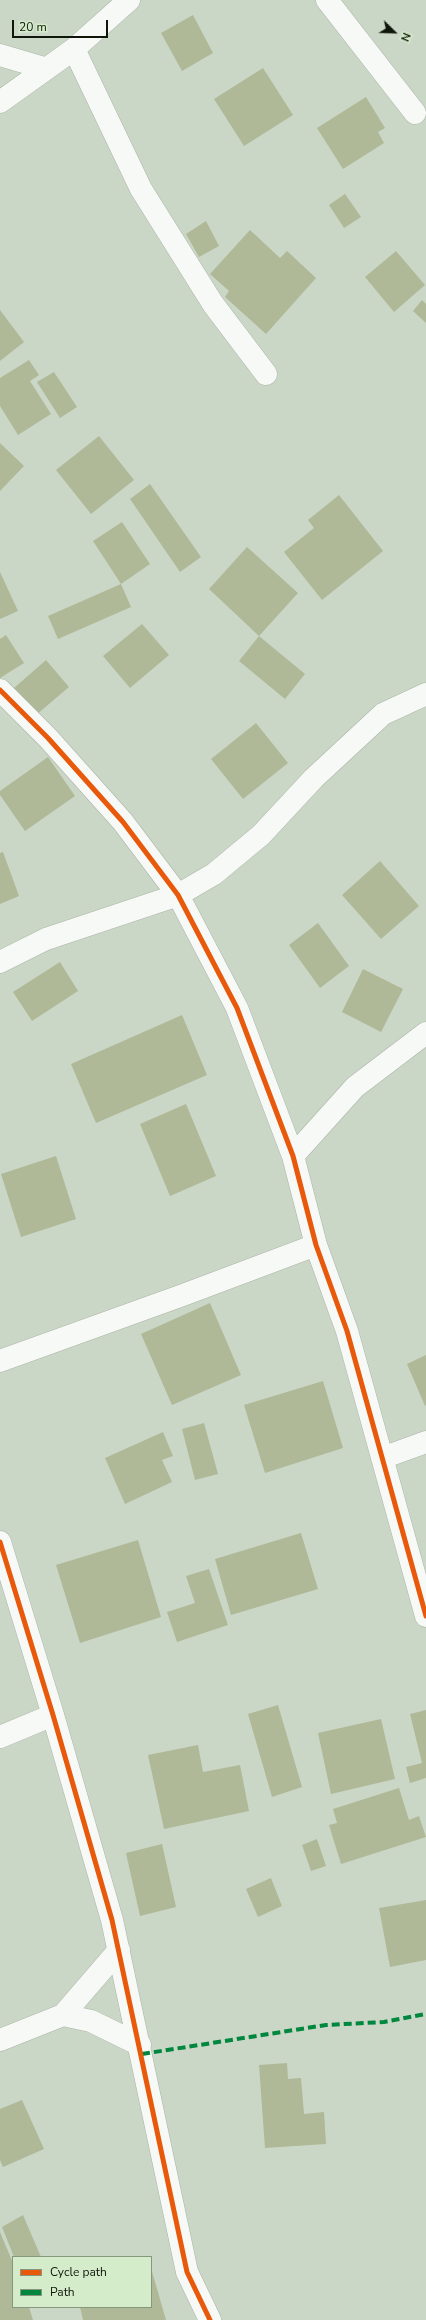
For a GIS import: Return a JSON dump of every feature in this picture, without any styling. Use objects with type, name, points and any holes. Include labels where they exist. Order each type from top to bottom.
[{"type":"street","points":[[0,102],[44,68],[74,48],[130,0]]},
{"type":"street","points":[[327,0],[415,114]]},
{"type":"street","points":[[74,48],[141,189],[213,304],[266,374]]},
{"type":"street","points":[[0,55],[44,68]]},
{"type":"street","points":[[0,690],[48,738],[123,822],[178,895],[238,1008],[293,1156],[316,1245],[347,1331],[426,1616]]},
{"type":"street","points":[[0,962],[46,939],[178,895],[214,874],[261,835],[314,778],[383,714],[426,694]]},
{"type":"street","points":[[293,1156],[355,1087],[426,1033]]},
{"type":"street","points":[[0,1361],[316,1245]]},
{"type":"street","points":[[382,1458],[426,1442]]},
{"type":"street","points":[[0,1542],[54,1715],[110,1913],[140,2045],[162,2160],[187,2272],[210,2320]]},
{"type":"street","points":[[0,1737],[54,1715]]},
{"type":"street","points":[[0,2040],[63,2014],[118,1950]]},
{"type":"street","points":[[63,2014],[91,2021],[140,2045]]},
{"type":"building","points":[[193,15],[213,53],[182,71],[161,33]]},
{"type":"building","points":[[263,68],[293,115],[244,146],[214,99]]},
{"type":"building","points":[[366,97],[385,128],[378,132],[384,143],[343,169],[317,128]]},
{"type":"building","points":[[345,194],[361,217],[344,228],[329,205]]},
{"type":"building","points":[[206,221],[219,246],[199,257],[186,234]]},
{"type":"building","points":[[250,230],[280,258],[287,251],[316,278],[266,334],[225,297],[229,291],[210,274]]},
{"type":"building","points":[[396,251],[425,285],[394,312],[365,277]]},
{"type":"building","points":[[422,300],[426,304],[426,323],[413,311]]},
{"type":"building","points":[[0,310],[24,342],[0,361]]},
{"type":"building","points":[[29,360],[39,375],[30,381],[51,414],[18,435],[0,406],[0,378]]},
{"type":"building","points":[[54,372],[77,407],[60,418],[37,382]]},
{"type":"building","points":[[99,436],[134,480],[91,514],[56,470]]},
{"type":"building","points":[[0,443],[24,466],[0,491]]},
{"type":"building","points":[[150,484],[201,557],[180,572],[130,499]]},
{"type":"building","points":[[339,495],[383,551],[322,600],[284,552],[314,528],[308,520]]},
{"type":"building","points":[[122,522],[150,564],[121,584],[93,541]]},
{"type":"building","points":[[247,547],[298,593],[259,636],[209,589]]},
{"type":"building","points":[[0,572],[18,611],[0,619]]},
{"type":"building","points":[[121,584],[131,607],[58,639],[48,616]]},
{"type":"building","points":[[142,624],[169,655],[130,688],[103,656]]},
{"type":"building","points":[[6,635],[24,663],[0,678],[0,639]]},
{"type":"building","points":[[259,636],[305,674],[285,699],[239,661]]},
{"type":"building","points":[[46,660],[69,687],[36,715],[14,688]]},
{"type":"building","points":[[256,723],[288,763],[243,799],[211,759]]},
{"type":"building","points":[[48,757],[75,796],[25,831],[0,795],[0,791]]},
{"type":"building","points":[[3,852],[19,896],[0,904],[0,853]]},
{"type":"building","points":[[380,861],[419,906],[381,939],[342,895]]},
{"type":"building","points":[[318,923],[349,966],[320,988],[289,945]]},
{"type":"building","points":[[60,962],[78,991],[32,1021],[13,992]]},
{"type":"building","points":[[363,969],[403,989],[381,1032],[342,1012]]},
{"type":"building","points":[[182,1015],[207,1075],[96,1123],[71,1064]]},
{"type":"building","points":[[186,1104],[216,1176],[170,1196],[140,1124]]},
{"type":"building","points":[[56,1156],[76,1219],[21,1237],[1,1174]]},
{"type":"building","points":[[210,1303],[241,1375],[172,1405],[141,1334]]},
{"type":"building","points":[[426,1355],[426,1405],[425,1406],[407,1364]]},
{"type":"building","points":[[323,1381],[343,1448],[265,1473],[244,1405]]},
{"type":"building","points":[[204,1423],[218,1474],[195,1480],[182,1429]]},
{"type":"building","points":[[163,1432],[173,1456],[162,1460],[172,1482],[125,1504],[105,1458]]},
{"type":"building","points":[[301,1533],[318,1589],[231,1615],[215,1559]]},
{"type":"building","points":[[138,1540],[161,1617],[80,1643],[56,1565]]},
{"type":"building","points":[[209,1569],[228,1625],[177,1642],[167,1612],[195,1603],[186,1576]]},
{"type":"building","points":[[278,1705],[302,1787],[272,1797],[248,1714]]},
{"type":"building","points":[[426,1710],[426,1778],[410,1783],[406,1767],[422,1763],[410,1714]]},
{"type":"building","points":[[381,1719],[395,1779],[331,1794],[318,1733]]},
{"type":"building","points":[[198,1745],[203,1772],[240,1765],[249,1811],[164,1829],[148,1755]]},
{"type":"building","points":[[399,1788],[409,1820],[419,1816],[426,1837],[341,1864],[329,1825],[337,1823],[333,1809]]},
{"type":"building","points":[[317,1839],[326,1866],[311,1871],[302,1845]]},
{"type":"building","points":[[162,1844],[176,1907],[140,1916],[126,1853]]},
{"type":"building","points":[[271,1878],[282,1906],[258,1917],[246,1889]]},
{"type":"building","points":[[426,1900],[426,1960],[390,1967],[379,1908]]},
{"type":"building","points":[[287,2063],[288,2079],[301,2078],[304,2114],[324,2112],[326,2144],[265,2148],[259,2065]]},
{"type":"building","points":[[22,2100],[44,2149],[3,2167],[0,2160],[0,2109]]},
{"type":"building","points":[[23,2215],[41,2256],[14,2256],[2,2227]]},
{"type":"building","points":[[0,2232],[12,2261],[12,2308],[29,2308],[33,2320],[0,2320]]},
{"type":"building","points":[[152,2271],[166,2320],[83,2320],[80,2308],[152,2308]]},
{"type":"marked path","points":[[142,2054],[326,2025],[384,2022],[426,2014]]},
{"type":"cycle path","points":[[0,690],[48,738],[123,822],[178,895],[237,1008],[293,1156],[316,1245],[347,1331],[426,1616]]},
{"type":"cycle path","points":[[0,1542],[53,1715],[112,1920],[187,2272],[210,2320]]}]
